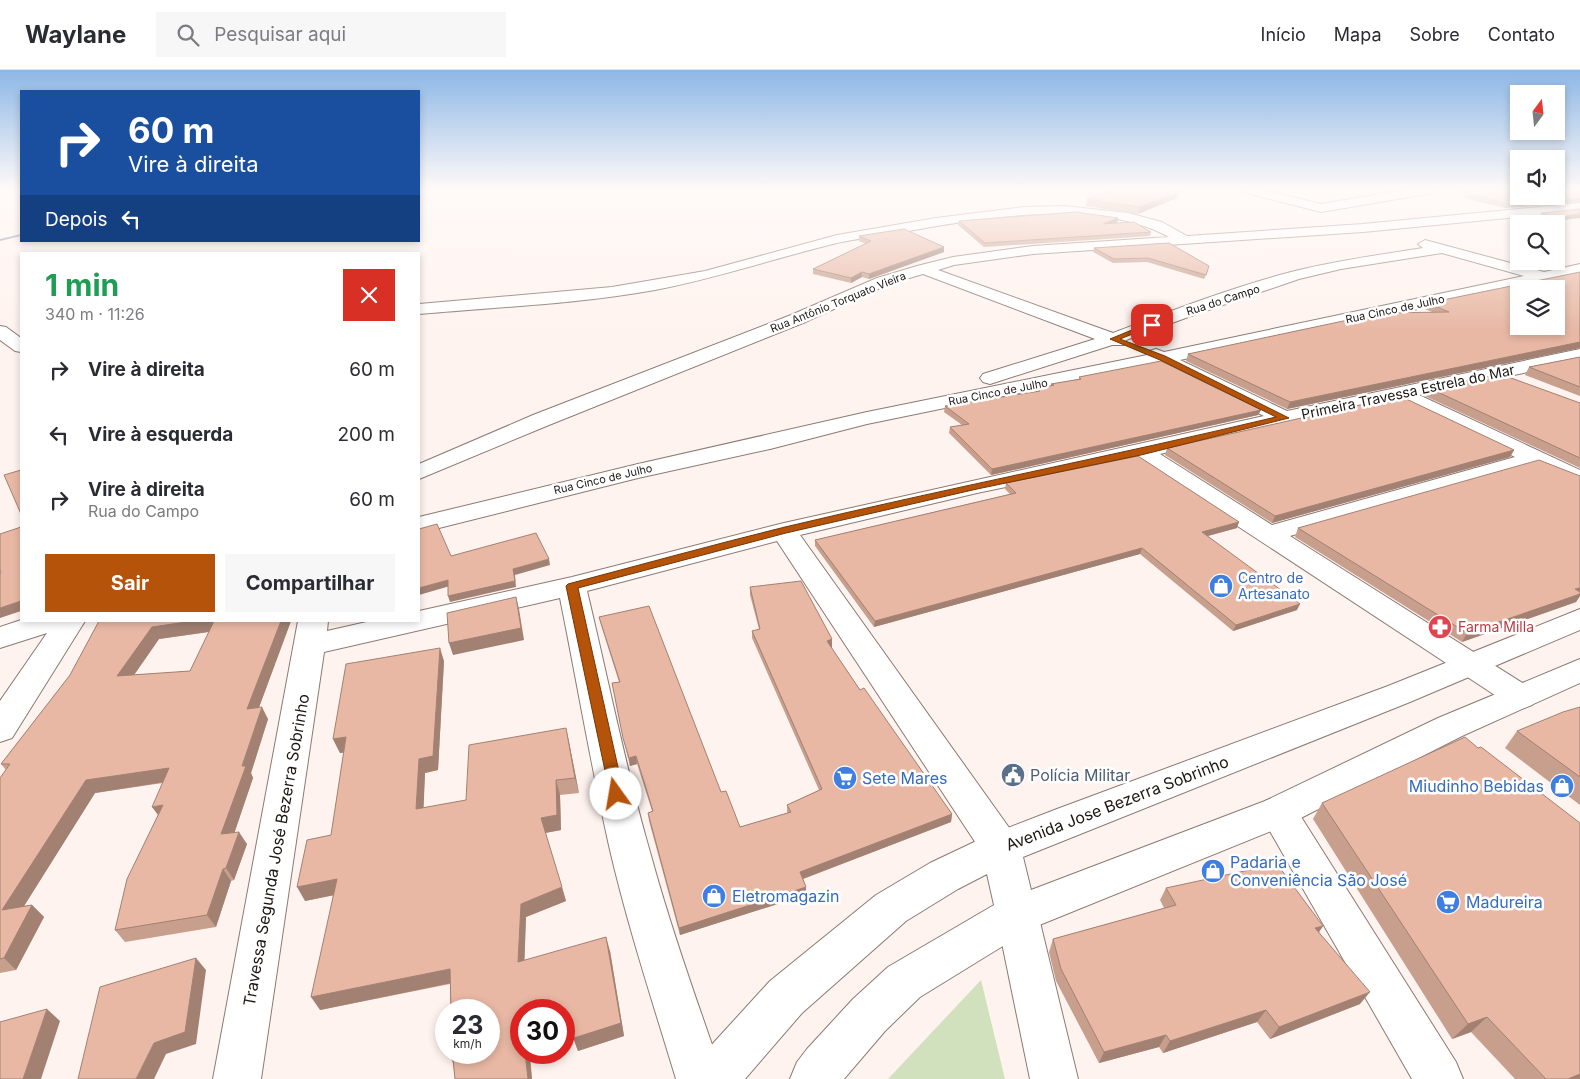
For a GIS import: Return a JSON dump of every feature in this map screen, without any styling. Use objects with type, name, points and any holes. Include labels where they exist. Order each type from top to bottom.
[{"type":"street","points":[[420,309],[612,292],[655,285],[707,275],[856,236]]},
{"type":"street","points":[[1179,236],[1187,240]]},
{"type":"street","name":"Rua Antônio Torquato Vieira","points":[[420,472],[541,420],[797,319],[883,281],[922,269],[961,260],[1025,251],[1244,236]]},
{"type":"street","points":[[1392,236],[1544,277]]},
{"type":"street","name":"Rua do Campo","points":[[867,418],[1113,339],[1185,312],[1294,276],[1341,265],[1442,249]]},
{"type":"street","points":[[922,269],[1162,358],[1284,418]]},
{"type":"street","name":"Rua Cinco de Julho","points":[[420,525],[638,471],[770,442],[867,418],[1162,358],[1580,269]]},
{"type":"street","points":[[0,331],[20,346]]},
{"type":"street","name":"Primeira Travessa Estrela do Mar","points":[[420,620],[572,586],[784,531],[977,486],[1141,452],[1284,418],[1580,355]]},
{"type":"street","points":[[1499,373],[1526,384]]},
{"type":"street","points":[[1398,393],[1580,478]]},
{"type":"street","points":[[1141,452],[1521,698]]},
{"type":"street","points":[[1269,534],[1536,458]]},
{"type":"street","points":[[784,531],[1000,848],[1017,914],[1054,1079]]},
{"type":"street","points":[[572,586],[612,776],[635,866],[655,942],[700,1079]]},
{"type":"street","name":"Avenida Jose Bezerra Sobrinho","points":[[713,1079],[786,997],[892,908],[944,876],[1000,848],[1390,697],[1580,619]]},
{"type":"street","points":[[0,638],[47,622]]},
{"type":"street","points":[[0,729],[11,694],[69,622]]},
{"type":"street","name":"Primeira Travessa Estrela do Mar","points":[[312,633],[408,622]]},
{"type":"street","name":"Travessa Segunda José Bezerra Sobrinho","points":[[237,1079],[312,633]]},
{"type":"street","points":[[814,1079],[869,1015],[904,982],[1017,914],[1278,812],[1450,727],[1521,698],[1580,670]]},
{"type":"street","points":[[1450,727],[1481,751]]},
{"type":"street","points":[[1278,812],[1439,1079]]},
{"type":"green space","points":[[981,980],[1005,1079],[888,1079]]},
{"type":"building","points":[[859,236],[920,236],[944,247],[869,274],[862,272],[851,278],[813,269],[871,241]]},
{"type":"building","points":[[977,236],[1089,236],[985,243]]},
{"type":"building","points":[[1169,243],[1209,266],[1206,275],[1148,258],[1114,259],[1094,248]]},
{"type":"building","points":[[1580,272],[1580,342],[1290,402],[1188,354],[1381,313],[1449,312],[1428,303],[1510,286],[1510,335],[1565,335],[1565,280],[1541,280]]},
{"type":"building","points":[[1580,357],[1580,387],[1529,367]]},
{"type":"building","points":[[1161,361],[1261,410],[992,469],[950,427],[969,424],[945,406],[1040,391],[1036,389],[1054,385],[1051,384],[1081,379],[1079,377]]},
{"type":"building","points":[[1500,374],[1580,403],[1580,458],[1429,388]]},
{"type":"building","points":[[1400,396],[1514,450],[1275,516],[1167,448]]},
{"type":"building","points":[[1138,456],[1239,522],[1202,532],[1300,604],[1236,625],[1142,548],[875,621],[815,540],[1016,493],[1006,483]]},
{"type":"building","points":[[1539,460],[1580,476],[1580,588],[1575,589],[1580,594],[1467,633],[1298,528]]},
{"type":"building","points":[[20,470],[20,512],[4,475]]},
{"type":"building","points":[[437,524],[451,556],[536,533],[549,559],[513,569],[515,581],[448,596],[448,580],[420,588],[420,529]]},
{"type":"building","points":[[20,527],[20,601],[0,608],[1,573],[0,534]]},
{"type":"building","points":[[801,581],[832,639],[827,641],[860,690],[864,688],[952,814],[800,872],[806,887],[679,928],[648,813],[653,811],[636,756],[629,758],[623,738],[612,683],[620,682],[599,617],[649,606],[721,792],[726,791],[740,827],[791,812],[787,805],[822,789],[752,631],[760,629],[750,587]]},
{"type":"building","points":[[516,597],[521,628],[449,643],[447,613]]},
{"type":"building","points":[[98,622],[186,622],[152,627],[117,676],[190,671],[214,622],[281,622],[247,709],[262,707],[242,766],[246,766],[221,834],[239,832],[226,868],[223,869],[207,915],[115,930],[127,879],[163,805],[152,807],[169,768],[86,780],[2,910],[32,905],[4,958],[0,959],[0,778],[10,764],[1,764],[70,675]]},
{"type":"building","points":[[440,648],[433,756],[419,759],[416,809],[466,800],[469,745],[566,728],[575,778],[556,780],[557,815],[541,818],[562,887],[521,904],[518,962],[606,937],[621,1023],[575,1038],[575,999],[510,999],[510,1064],[526,1064],[528,1079],[455,1079],[454,1064],[500,1064],[500,999],[451,999],[450,969],[311,997],[337,879],[297,887],[307,840],[331,835],[346,737],[333,739],[346,664]]},
{"type":"building","points":[[1580,707],[1580,777],[1517,731]]},
{"type":"building","name":"Madureira","points":[[1465,737],[1478,748],[1481,747],[1580,823],[1580,1074],[1568,1079],[1546,1079],[1487,1017],[1468,1024],[1322,803]]},
{"type":"building","points":[[1277,864],[1323,926],[1315,928],[1370,992],[1279,1027],[1266,1010],[1170,1041],[1166,1035],[1104,1052],[1061,969],[1053,939],[1176,905],[1166,888]]},
{"type":"building","points":[[196,958],[185,1032],[154,1043],[136,1079],[78,1079],[100,987]]},
{"type":"building","points":[[47,1009],[23,1079],[0,1079],[0,1022]]},
{"type":"waterway","points":[[0,240],[16,236]]},
{"type":"place","name":"Centro de Artesanato","points":[[1221,586]]},
{"type":"place","name":"Farma Milla","points":[[1440,627]]},
{"type":"place","name":"Polícia Militar","points":[[1013,775]]},
{"type":"place","name":"Sete Mares","points":[[845,778]]},
{"type":"place","name":"Miudinho Bebidas","points":[[1562,786]]},
{"type":"place","name":"Padaria e Conveniência São José","points":[[1213,871]]},
{"type":"place","name":"Eletromagazin","points":[[714,896]]},
{"type":"place","name":"Madureira","points":[[1448,902]]},
{"type":"route","points":[[616,794],[572,586],[784,531],[977,486],[1141,452],[1284,418],[1162,358],[1113,339],[1152,325]]}]
